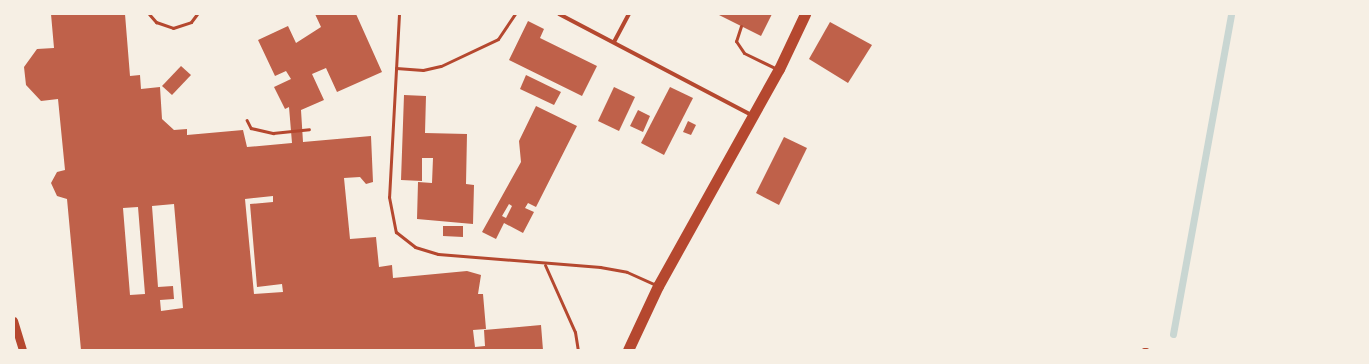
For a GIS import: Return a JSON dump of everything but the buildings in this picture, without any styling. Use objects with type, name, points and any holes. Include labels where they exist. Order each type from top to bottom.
[{"type":"highway","points":[[628,350],[658,286],[779,69],[805,14]]},
{"type":"main road","points":[[14,321],[23,350]]},
{"type":"street","points":[[559,14],[753,116]]},
{"type":"street","points":[[614,42],[628,14]]},
{"type":"lane","points":[[149,14],[156,22],[173,28],[191,22],[197,14]]},
{"type":"lane","points":[[399,14],[389,197],[396,232],[415,247],[438,254],[545,265],[600,267],[627,272],[658,286]]},
{"type":"lane","points":[[396,68],[423,70],[442,66],[498,39],[515,14]]},
{"type":"lane","points":[[742,26],[736,41],[744,53],[779,69]]},
{"type":"lane","points":[[545,265],[575,332],[578,350]]},
{"type":"path","points":[[246,120],[251,128],[273,133],[309,129]]},
{"type":"waterway","points":[[1173,334],[1231,14]]}]
